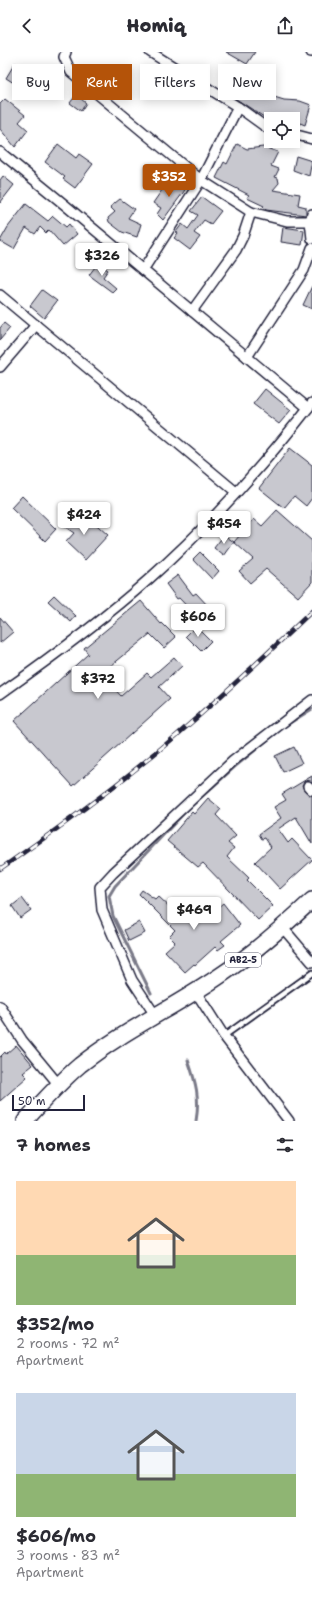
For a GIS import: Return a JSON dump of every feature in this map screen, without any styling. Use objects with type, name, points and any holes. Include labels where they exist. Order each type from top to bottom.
[{"type":"main road","name":"AB2-5","points":[[25,1121],[80,1065],[159,1013],[196,992],[241,961],[283,928],[312,900]]},
{"type":"street","points":[[66,52],[64,57],[71,72],[201,180],[251,212],[287,221],[311,218],[312,239]]},
{"type":"street","points":[[150,52],[238,107],[264,126]]},
{"type":"street","points":[[143,270],[201,180],[238,107]]},
{"type":"street","points":[[300,136],[312,139]]},
{"type":"street","points":[[0,152],[247,356],[310,405],[286,436],[236,492],[202,528],[149,579],[90,627],[0,694]]},
{"type":"street","points":[[192,311],[236,250],[251,212]]},
{"type":"street","points":[[247,356],[304,270],[312,248]]},
{"type":"street","points":[[0,295],[236,492]]},
{"type":"street","points":[[0,367],[36,325]]},
{"type":"street","points":[[159,1013],[132,980],[102,910],[100,887],[113,873],[233,761],[312,700]]},
{"type":"street","points":[[283,928],[312,962]]},
{"type":"street","points":[[196,992],[224,1036],[290,1121]]},
{"type":"street","points":[[0,1006],[22,1040],[59,1085]]},
{"type":"lane","points":[[224,1036],[312,973]]},
{"type":"building","points":[[226,52],[255,52],[247,64]]},
{"type":"building","points":[[12,68],[12,82],[6,78]]},
{"type":"building","points":[[276,98],[284,100],[300,101],[311,105],[305,125],[300,123],[300,112],[264,112],[264,117],[238,100],[276,100]]},
{"type":"building","points":[[5,99],[25,115],[19,122],[28,130],[15,147],[0,129],[0,104]]},
{"type":"building","points":[[72,100],[82,100],[86,103],[81,111],[70,103]]},
{"type":"building","points":[[58,144],[76,158],[79,154],[93,164],[75,188],[63,179],[65,177],[45,162]]},
{"type":"building","points":[[237,144],[247,149],[263,147],[278,152],[271,166],[279,169],[275,177],[278,178],[279,183],[273,190],[300,194],[298,205],[306,207],[306,215],[266,210],[263,207],[264,206],[247,198],[249,195],[216,178],[224,162],[227,164]]},
{"type":"building","points":[[296,156],[312,161],[309,176],[293,170]]},
{"type":"building","points":[[3,176],[14,185],[0,203],[0,180]]},
{"type":"building","points":[[171,177],[185,190],[163,220],[157,214],[161,208],[153,203]]},
{"type":"building","points":[[202,197],[221,211],[211,224],[204,220],[194,233],[200,237],[190,250],[174,238],[178,233],[176,232],[182,224],[188,229],[198,215],[191,211]]},
{"type":"building","points":[[120,199],[134,209],[128,218],[141,224],[137,237],[122,232],[109,222],[108,218],[115,212],[110,207]]},
{"type":"building","points":[[26,204],[48,221],[53,216],[66,227],[69,224],[77,234],[63,246],[49,230],[46,233],[40,227],[35,234],[26,228],[14,249],[0,241],[8,227]]},
{"type":"building","points":[[283,227],[304,230],[302,245],[281,242]]},
{"type":"building","points":[[98,263],[108,270],[103,277],[116,288],[112,292],[89,275]]},
{"type":"building","points":[[312,286],[312,309],[303,305]]},
{"type":"building","points":[[42,290],[57,301],[44,318],[30,306]]},
{"type":"building","points":[[4,323],[10,328],[0,340],[0,328]]},
{"type":"building","points":[[265,389],[291,410],[279,424],[253,404]]},
{"type":"building","points":[[290,448],[312,465],[312,498],[306,506],[294,496],[284,508],[259,488]]},
{"type":"building","points":[[22,496],[56,529],[45,541],[11,508]]},
{"type":"building","points":[[277,510],[312,541],[312,582],[298,597],[266,569],[250,583],[239,571],[253,559],[234,542],[254,519],[262,526]]},
{"type":"building","points":[[70,514],[84,523],[89,518],[108,535],[85,560],[66,542],[74,533],[62,525]]},
{"type":"building","points":[[224,535],[234,542],[224,556],[214,548]]},
{"type":"building","points":[[200,552],[219,571],[212,579],[193,559]]},
{"type":"building","points":[[178,575],[193,595],[196,593],[209,607],[197,617],[179,598],[177,599],[166,584]]},
{"type":"building","points":[[54,595],[76,616],[71,622],[48,601]]},
{"type":"building","points":[[141,601],[161,624],[162,623],[176,637],[164,648],[150,634],[101,674],[121,696],[147,673],[151,677],[174,657],[182,666],[159,687],[170,699],[73,786],[14,721],[88,654],[84,648]]},
{"type":"building","points":[[0,617],[13,632],[0,643]]},
{"type":"building","points":[[196,626],[211,641],[201,651],[186,636]]},
{"type":"building","points":[[294,747],[302,763],[283,772],[275,756]]},
{"type":"building","points":[[312,776],[312,782],[306,780],[302,785],[304,790],[312,796],[312,844],[296,817],[278,829],[288,843],[292,839],[312,860],[280,889],[255,862],[271,847],[265,838],[262,839],[259,834],[281,818],[274,807],[286,800],[282,794]]},
{"type":"building","points":[[208,798],[221,809],[216,815],[236,836],[228,843],[234,848],[227,857],[249,878],[247,880],[273,906],[258,920],[203,863],[198,867],[167,841],[192,812],[194,814]]},
{"type":"building","points":[[142,890],[155,899],[158,896],[177,914],[186,904],[203,920],[223,903],[240,925],[221,941],[225,945],[218,950],[215,947],[185,972],[165,951],[175,942],[169,936],[175,930],[139,894]]},
{"type":"building","points":[[22,898],[31,910],[20,918],[12,906]]},
{"type":"building","points":[[139,922],[145,933],[129,941],[124,930]]},
{"type":"building","points":[[16,1045],[33,1065],[23,1073],[27,1077],[0,1101],[0,1057]]},
{"type":"waterway","points":[[285,726],[312,709]]},
{"type":"waterway","points":[[151,993],[113,916],[109,896],[115,886],[186,811],[237,765],[277,732]]},
{"type":"waterway","points":[[188,1060],[197,1097],[198,1105],[196,1121]]},
{"type":"railway","points":[[0,869],[46,837],[156,753],[312,611]]}]
